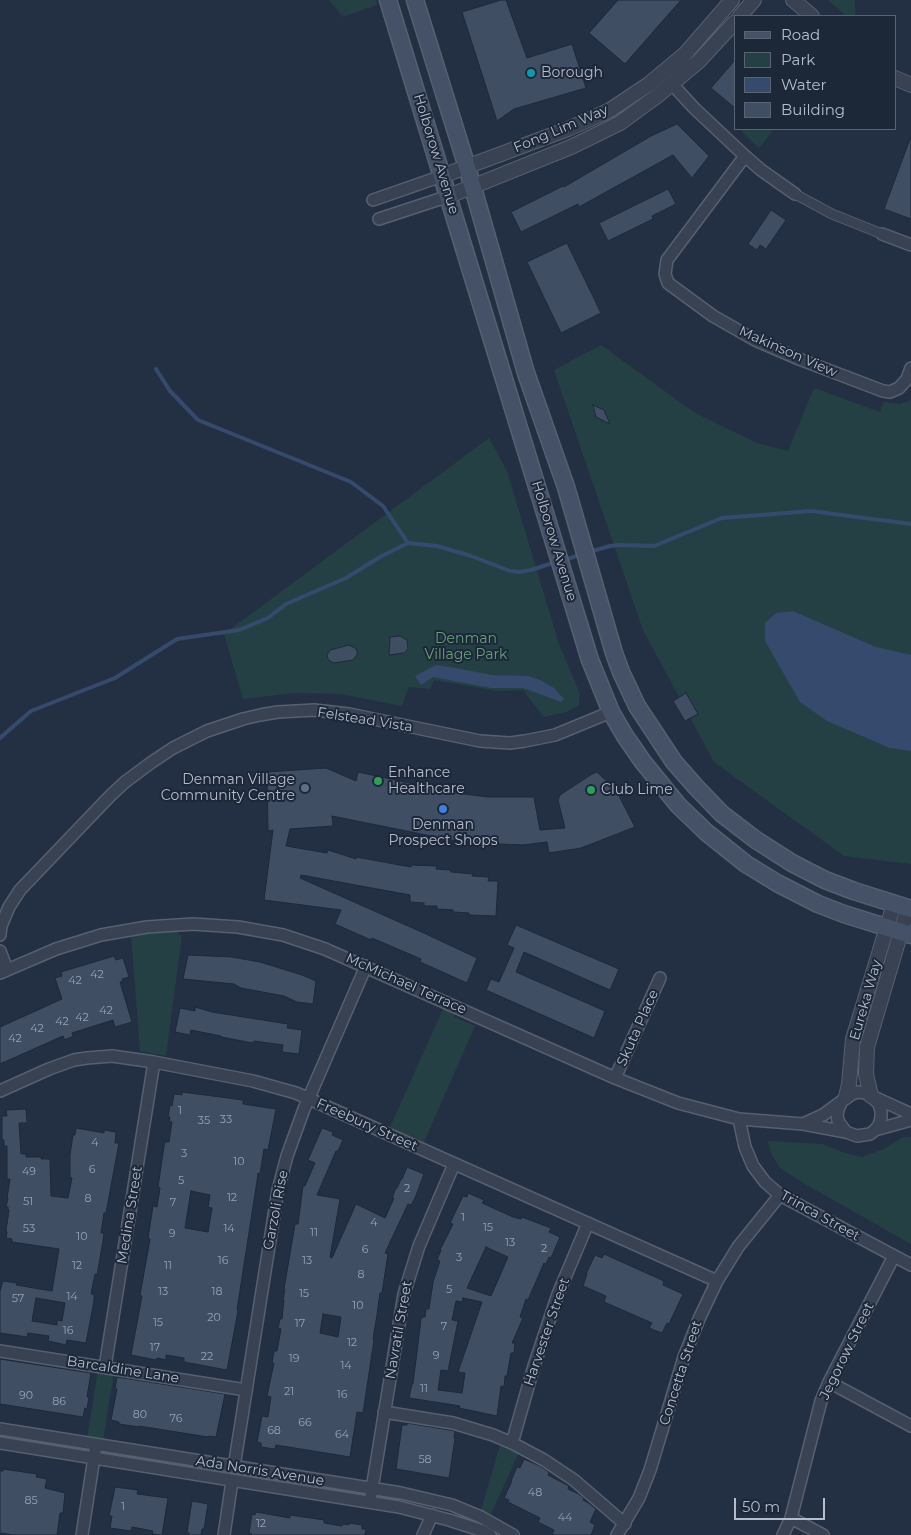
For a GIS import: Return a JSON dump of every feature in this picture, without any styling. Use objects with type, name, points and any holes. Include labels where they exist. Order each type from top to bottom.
[{"type":"main road","name":"Holborow Avenue","points":[[388,0],[590,660],[611,712],[664,789],[678,805],[706,832],[746,864],[777,884],[810,900],[844,914],[900,931]]},
{"type":"main road","name":"Holborow Avenue","points":[[414,0],[467,167],[526,373],[566,487],[614,653],[635,702],[663,747],[696,787],[722,814],[756,840],[792,863],[824,880],[904,907]]},
{"type":"main road","name":"Felstead Vista","points":[[611,712],[635,702]]},
{"type":"street","name":"Fong Lim Way","points":[[442,176],[568,129],[610,110],[649,84],[685,54],[732,0]]},
{"type":"street","points":[[741,15],[754,0]]},
{"type":"street","points":[[793,0],[811,15]]},
{"type":"street","name":"Fong Lim Way","points":[[449,196],[473,188],[571,147],[612,127],[672,84],[699,61],[734,23]]},
{"type":"street","points":[[896,78],[911,85]]},
{"type":"street","points":[[672,84],[694,108],[745,156],[795,194],[832,214],[911,245]]},
{"type":"street","name":"Makinson View","points":[[745,156],[669,257],[665,270],[665,277],[668,283],[712,316],[755,340],[883,391],[890,392],[899,388],[907,379],[911,368]]},
{"type":"street","points":[[373,200],[442,176]]},
{"type":"street","points":[[379,219],[449,196]]},
{"type":"street","name":"Felstead Vista","points":[[0,934],[1,926],[9,907],[20,890],[110,796],[133,776],[173,748],[208,731],[260,715],[314,710],[349,714],[480,741],[510,743],[555,735],[611,712]]},
{"type":"street","name":"Eureka Way","points":[[873,1097],[866,1074],[867,1047],[900,931],[904,907]]},
{"type":"street","name":"McMichael Terrace","points":[[4,971],[56,949],[102,935],[148,927],[193,924],[238,927],[283,935],[325,949],[366,966],[615,1078],[678,1103],[739,1119],[803,1124],[846,1132]]},
{"type":"street","name":"Eureka Way","points":[[844,1099],[849,1084],[853,1039],[900,931]]},
{"type":"street","points":[[0,951],[4,971]]},
{"type":"street","name":"Garzoli Rise","points":[[234,1467],[278,1190],[287,1156],[309,1099],[366,966]]},
{"type":"street","name":"Skuta Place","points":[[615,1078],[660,978]]},
{"type":"street","name":"Freebury Street","points":[[0,1090],[74,1060],[112,1056],[253,1081],[309,1099],[717,1281]]},
{"type":"street","name":"Medina Street","points":[[105,1367],[154,1062]]},
{"type":"street","points":[[803,1124],[823,1115],[844,1099],[858,1092],[911,1114]]},
{"type":"street","points":[[873,1097],[879,1104],[881,1111],[879,1125],[875,1130]]},
{"type":"street","points":[[844,1099],[838,1107],[838,1120],[846,1132],[857,1136],[864,1136],[875,1130],[911,1120]]},
{"type":"street","name":"Trinca Street","points":[[739,1119],[745,1147],[753,1166],[765,1182],[780,1195],[911,1265]]},
{"type":"street","name":"Navratil Street","points":[[370,1503],[404,1294],[419,1246],[454,1164]]},
{"type":"street","name":"Concetta Street","points":[[618,1535],[639,1498],[650,1470],[684,1356],[717,1281],[738,1247],[780,1195]]},
{"type":"street","name":"Harvester Street","points":[[512,1443],[534,1366],[555,1303],[588,1223]]},
{"type":"street","name":"Jegorow Street","points":[[783,1535],[791,1518],[821,1401],[842,1353],[894,1256]]},
{"type":"street","name":"Barcaldine Lane","points":[[0,1351],[246,1390]]},
{"type":"street","points":[[829,1382],[911,1426]]},
{"type":"street","points":[[384,1412],[453,1423],[512,1443],[544,1460],[574,1480],[625,1524]]},
{"type":"street","name":"Ada Norris Avenue","points":[[0,1428],[401,1493],[452,1505],[481,1517],[513,1535]]},
{"type":"street","name":"Ada Norris Avenue","points":[[0,1443],[370,1503],[432,1515],[490,1535]]},
{"type":"street","points":[[82,1535],[96,1444]]},
{"type":"street","points":[[224,1535],[232,1481]]},
{"type":"street","points":[[423,1535],[432,1515]]},
{"type":"street","points":[[791,1518],[823,1535]]},
{"type":"green space","points":[[329,0],[376,0],[377,5],[343,17]]},
{"type":"green space","points":[[828,0],[855,0],[855,15],[845,15]]},
{"type":"green space","points":[[742,130],[773,130],[759,148]]},
{"type":"green space","points":[[601,345],[695,413],[757,443],[788,451],[814,388],[880,412],[884,402],[900,404],[911,400],[911,864],[844,856],[714,762],[643,630],[554,370]]},
{"type":"green space","name":"Denman Village Park","points":[[489,438],[507,471],[559,644],[580,694],[579,705],[566,712],[544,717],[523,690],[497,691],[434,680],[430,689],[409,687],[402,706],[341,694],[294,693],[243,699],[224,634]]},
{"type":"green space","points":[[176,930],[179,935],[182,935],[166,1056],[140,1051],[131,935]]},
{"type":"green space","points":[[444,1007],[453,1011],[454,1017],[475,1026],[424,1142],[390,1127]]},
{"type":"green space","points":[[903,1137],[911,1137],[911,1244],[780,1168],[771,1154],[768,1141],[822,1144],[862,1157],[884,1149]]},
{"type":"green space","points":[[98,1370],[114,1372],[103,1442],[87,1439]]},
{"type":"green space","points":[[0,1433],[66,1444],[65,1450],[0,1440]]},
{"type":"green space","points":[[501,1442],[520,1450],[491,1514],[481,1510]]},
{"type":"green space","points":[[118,1453],[358,1491],[352,1494],[113,1456]]},
{"type":"water","points":[[793,611],[876,647],[911,655],[911,751],[890,748],[827,721],[800,702],[765,641],[765,623],[776,613]]},
{"type":"water","points":[[436,665],[492,675],[528,676],[554,688],[564,699],[561,702],[523,688],[491,688],[433,677],[421,685],[415,676]]},
{"type":"building","name":"Borough","points":[[506,0],[527,58],[572,44],[586,88],[514,109],[497,121],[462,12]]},
{"type":"building","name":"Borough","points":[[618,0],[681,0],[625,64],[589,33]]},
{"type":"building","points":[[734,61],[734,107],[711,88]]},
{"type":"building","points":[[677,124],[709,156],[692,178],[673,155],[579,207],[578,204],[521,232],[511,212],[564,187],[651,136]]},
{"type":"building","points":[[911,139],[911,219],[884,209]]},
{"type":"building","points":[[668,189],[676,204],[652,216],[653,219],[608,241],[599,223]]},
{"type":"building","points":[[771,210],[786,220],[766,249],[760,245],[757,250],[748,244]]},
{"type":"building","points":[[567,243],[601,313],[561,333],[527,262]]},
{"type":"building","points":[[593,405],[604,410],[610,424],[596,417]]},
{"type":"building","points":[[400,636],[407,640],[408,649],[404,653],[389,655],[390,637]]},
{"type":"building","points":[[349,645],[357,651],[357,655],[353,660],[334,663],[328,659],[327,655],[330,650]]},
{"type":"building","points":[[686,693],[698,714],[685,721],[673,701]]},
{"type":"building","points":[[326,768],[356,781],[358,772],[456,793],[488,797],[534,797],[540,830],[565,828],[558,800],[560,795],[597,772],[616,790],[635,827],[581,848],[549,853],[547,842],[523,845],[451,840],[332,816],[333,826],[290,829],[286,846],[327,853],[328,850],[356,859],[356,857],[411,867],[411,865],[437,866],[436,869],[473,874],[472,876],[489,877],[488,881],[498,881],[496,916],[469,915],[469,913],[453,912],[453,910],[437,909],[437,906],[424,906],[424,903],[410,902],[410,895],[301,875],[300,878],[477,958],[467,983],[420,962],[421,959],[335,924],[341,910],[264,900],[273,830],[268,831],[267,772]]},
{"type":"building","points":[[516,925],[619,969],[610,990],[524,952],[516,972],[605,1011],[594,1038],[486,990],[491,979],[499,982],[514,948],[507,945]]},
{"type":"building","points":[[188,955],[232,957],[260,962],[302,975],[316,981],[313,1004],[297,1002],[284,996],[241,988],[234,984],[183,979]]},
{"type":"building","points":[[114,956],[116,960],[123,958],[129,977],[122,979],[123,981],[120,982],[132,1022],[115,1027],[113,1020],[72,1033],[73,1036],[65,1040],[63,1036],[0,1064],[0,1027],[62,999],[55,978],[62,976],[61,972]]},
{"type":"building","points":[[195,1007],[212,1012],[288,1024],[287,1028],[302,1030],[299,1054],[282,1052],[283,1045],[254,1041],[253,1043],[191,1030],[190,1035],[175,1032],[180,1008],[195,1011]]},
{"type":"building","points":[[182,1092],[243,1100],[243,1104],[276,1109],[268,1150],[264,1149],[260,1174],[258,1173],[238,1311],[227,1370],[184,1362],[184,1358],[166,1355],[166,1360],[157,1358],[156,1360],[131,1355],[142,1296],[140,1295],[150,1239],[148,1238],[153,1206],[157,1207],[164,1146],[165,1142],[169,1142],[172,1122],[169,1121],[170,1117],[168,1117],[170,1105],[172,1106],[174,1094],[182,1095]],"holes":[[[191,1191],[210,1195],[208,1207],[212,1208],[208,1232],[185,1228]]]},
{"type":"building","points":[[26,1109],[27,1123],[19,1123],[21,1154],[26,1154],[26,1157],[50,1159],[51,1196],[68,1198],[72,1178],[70,1177],[70,1155],[76,1128],[104,1133],[104,1130],[116,1132],[115,1143],[119,1143],[106,1213],[104,1213],[101,1233],[104,1233],[103,1241],[97,1275],[95,1274],[91,1294],[94,1294],[94,1301],[86,1343],[67,1340],[66,1345],[48,1341],[49,1336],[28,1333],[27,1337],[0,1333],[0,1291],[3,1281],[52,1291],[59,1249],[12,1242],[12,1239],[6,1238],[9,1210],[6,1207],[10,1179],[7,1179],[7,1146],[4,1146],[4,1140],[2,1140],[2,1116],[7,1116],[6,1110]],"holes":[[[36,1298],[65,1303],[62,1321],[57,1320],[57,1325],[32,1321]]]},
{"type":"building","points":[[322,1128],[333,1132],[332,1135],[343,1140],[338,1151],[336,1151],[317,1195],[340,1199],[330,1257],[332,1258],[356,1204],[385,1218],[394,1198],[392,1198],[396,1188],[407,1167],[424,1174],[415,1198],[411,1205],[408,1204],[385,1253],[388,1254],[382,1293],[380,1293],[363,1413],[357,1412],[350,1457],[276,1445],[275,1449],[261,1447],[261,1443],[257,1442],[262,1416],[268,1417],[271,1397],[267,1396],[274,1363],[272,1363],[274,1351],[277,1351],[281,1329],[278,1328],[280,1319],[282,1319],[284,1289],[295,1224],[298,1224],[303,1186],[305,1186],[315,1163],[308,1160]],"holes":[[[323,1314],[341,1317],[338,1337],[320,1333]]]},
{"type":"building","points":[[468,1193],[484,1200],[482,1203],[513,1217],[521,1219],[522,1217],[551,1228],[549,1232],[560,1237],[551,1258],[549,1257],[546,1264],[544,1263],[528,1300],[526,1299],[520,1317],[523,1318],[512,1343],[515,1343],[514,1353],[511,1353],[504,1387],[501,1386],[497,1416],[459,1408],[460,1406],[409,1398],[413,1384],[421,1319],[425,1317],[426,1309],[429,1309],[433,1282],[440,1261],[437,1260],[453,1224],[450,1223],[463,1196],[467,1197]],"holes":[[[486,1247],[508,1257],[491,1296],[467,1288]],[[463,1298],[482,1302],[458,1372],[465,1373],[462,1393],[438,1390],[441,1370],[448,1371],[458,1321],[452,1320],[456,1301],[462,1302]]]},
{"type":"building","points":[[604,1254],[664,1281],[663,1285],[683,1294],[669,1324],[667,1323],[662,1333],[649,1328],[652,1323],[604,1302],[606,1296],[583,1286],[586,1274],[595,1255],[602,1258]]},
{"type":"building","points":[[0,1359],[91,1373],[87,1409],[85,1408],[83,1417],[0,1404]]},
{"type":"building","points":[[117,1377],[225,1394],[216,1437],[119,1424],[119,1422],[111,1420],[117,1389],[115,1389]]},
{"type":"building","points":[[407,1423],[455,1431],[449,1478],[396,1469],[402,1425],[407,1425]]},
{"type":"building","points":[[524,1459],[549,1472],[548,1475],[569,1486],[568,1489],[579,1494],[584,1498],[583,1500],[596,1509],[590,1522],[595,1525],[591,1535],[552,1535],[554,1530],[538,1522],[540,1518],[508,1502],[509,1500],[504,1498],[517,1467],[520,1468]]},
{"type":"building","points":[[3,1469],[37,1474],[36,1477],[47,1479],[45,1488],[65,1493],[63,1513],[60,1513],[57,1535],[14,1535],[0,1533],[0,1471],[3,1471]]},
{"type":"building","points":[[115,1487],[138,1490],[137,1494],[168,1498],[162,1535],[152,1534],[153,1531],[132,1527],[131,1531],[110,1528],[112,1516],[109,1516]]},
{"type":"building","points":[[192,1501],[208,1504],[204,1529],[202,1529],[201,1535],[189,1535],[187,1532]]},
{"type":"building","points":[[256,1512],[290,1518],[290,1515],[324,1520],[324,1523],[342,1526],[343,1524],[349,1525],[349,1523],[362,1525],[362,1529],[366,1529],[365,1535],[251,1535],[249,1533],[252,1514],[255,1515]]},
{"type":"waterway","points":[[156,369],[170,391],[198,420],[351,482],[383,506],[408,543]]},
{"type":"waterway","points":[[589,552],[620,545],[654,546],[722,518],[811,511],[911,524]]},
{"type":"waterway","points":[[0,738],[31,711],[115,678],[177,639],[239,630],[268,618],[286,604],[346,578],[380,557],[408,543],[437,546],[471,556],[510,571],[531,570],[556,562]]},
{"type":"waterway","points":[[565,560],[582,554]]},
{"type":"place","name":"Borough","points":[[531,73]]},
{"type":"place","name":"Enhance Healthcare","points":[[378,781]]},
{"type":"place","name":"Denman Village Community Centre","points":[[305,788]]},
{"type":"place","name":"Club Lime","points":[[591,790]]},
{"type":"place","name":"Denman Prospect Shops","points":[[443,809]]}]
